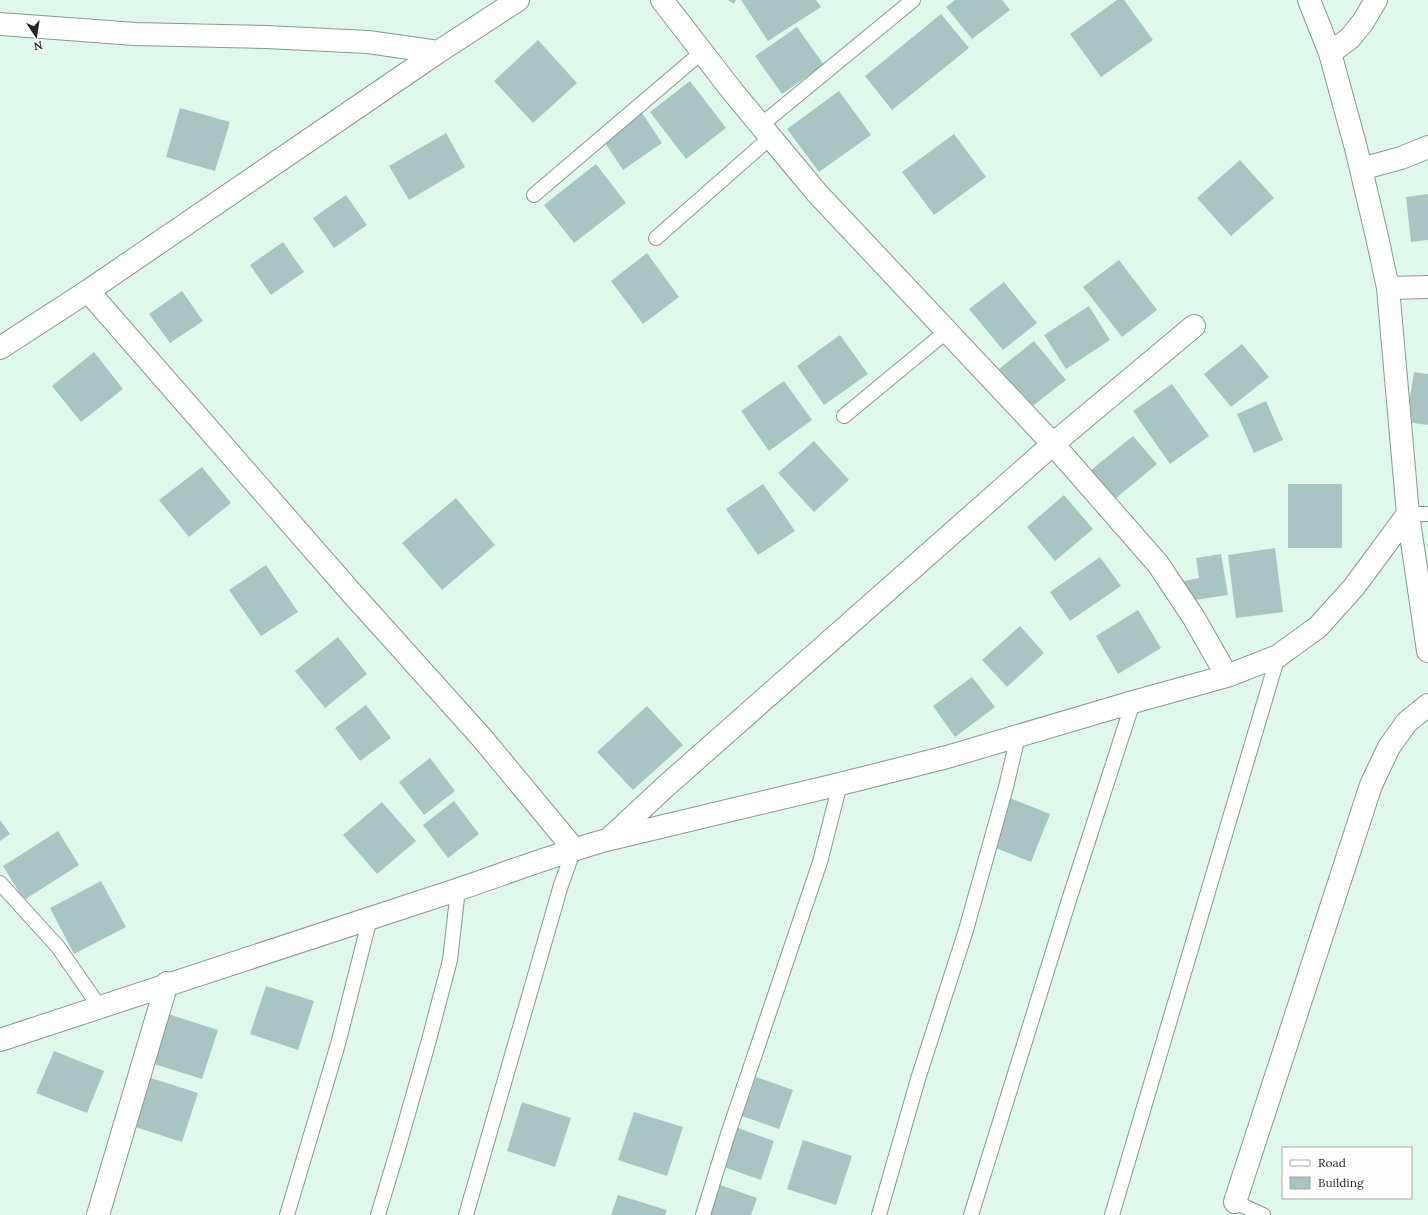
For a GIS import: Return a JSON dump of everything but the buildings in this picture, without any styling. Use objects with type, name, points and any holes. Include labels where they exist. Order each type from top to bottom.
[{"type":"street","points":[[0,348],[88,291],[438,52],[518,0]]},
{"type":"street","points":[[662,0],[702,52],[817,193],[1053,444],[1158,564],[1194,618],[1227,676]]},
{"type":"street","points":[[1309,0],[1330,52],[1361,169],[1388,288],[1418,514],[1428,651]]},
{"type":"street","points":[[1330,52],[1350,38],[1363,22],[1376,0]]},
{"type":"street","points":[[0,24],[135,34],[266,37],[368,42],[438,52]]},
{"type":"street","points":[[1361,169],[1402,158],[1428,148]]},
{"type":"street","points":[[1402,158],[1428,164]]},
{"type":"street","points":[[1388,288],[1428,287]]},
{"type":"street","points":[[88,291],[344,584],[482,738],[574,849]]},
{"type":"street","points":[[610,839],[661,791],[1053,444],[1194,326]]},
{"type":"street","points":[[0,1040],[167,983],[370,918],[574,849],[947,757],[1227,676],[1278,656],[1318,627],[1418,514]]},
{"type":"street","points":[[1235,1202],[1370,785],[1389,747],[1407,722],[1428,705]]},
{"type":"street","points":[[98,1215],[167,983]]},
{"type":"lane","points":[[656,238],[766,131],[913,0]]},
{"type":"lane","points":[[534,195],[702,52]]},
{"type":"lane","points":[[844,416],[947,331]]},
{"type":"lane","points":[[1112,1215],[1278,656]]},
{"type":"lane","points":[[970,1215],[1133,702]]},
{"type":"lane","points":[[879,1215],[918,1079],[966,930],[1004,794],[1018,736]]},
{"type":"lane","points":[[703,1215],[727,1137],[820,862],[840,784]]},
{"type":"lane","points":[[466,1215],[561,885],[574,849]]},
{"type":"lane","points":[[0,883],[58,947],[99,1006]]},
{"type":"lane","points":[[378,1215],[400,1145],[450,960],[458,889]]},
{"type":"lane","points":[[287,1215],[338,1044],[370,918]]},
{"type":"lane","points":[[1235,1202],[1263,1215]]}]
